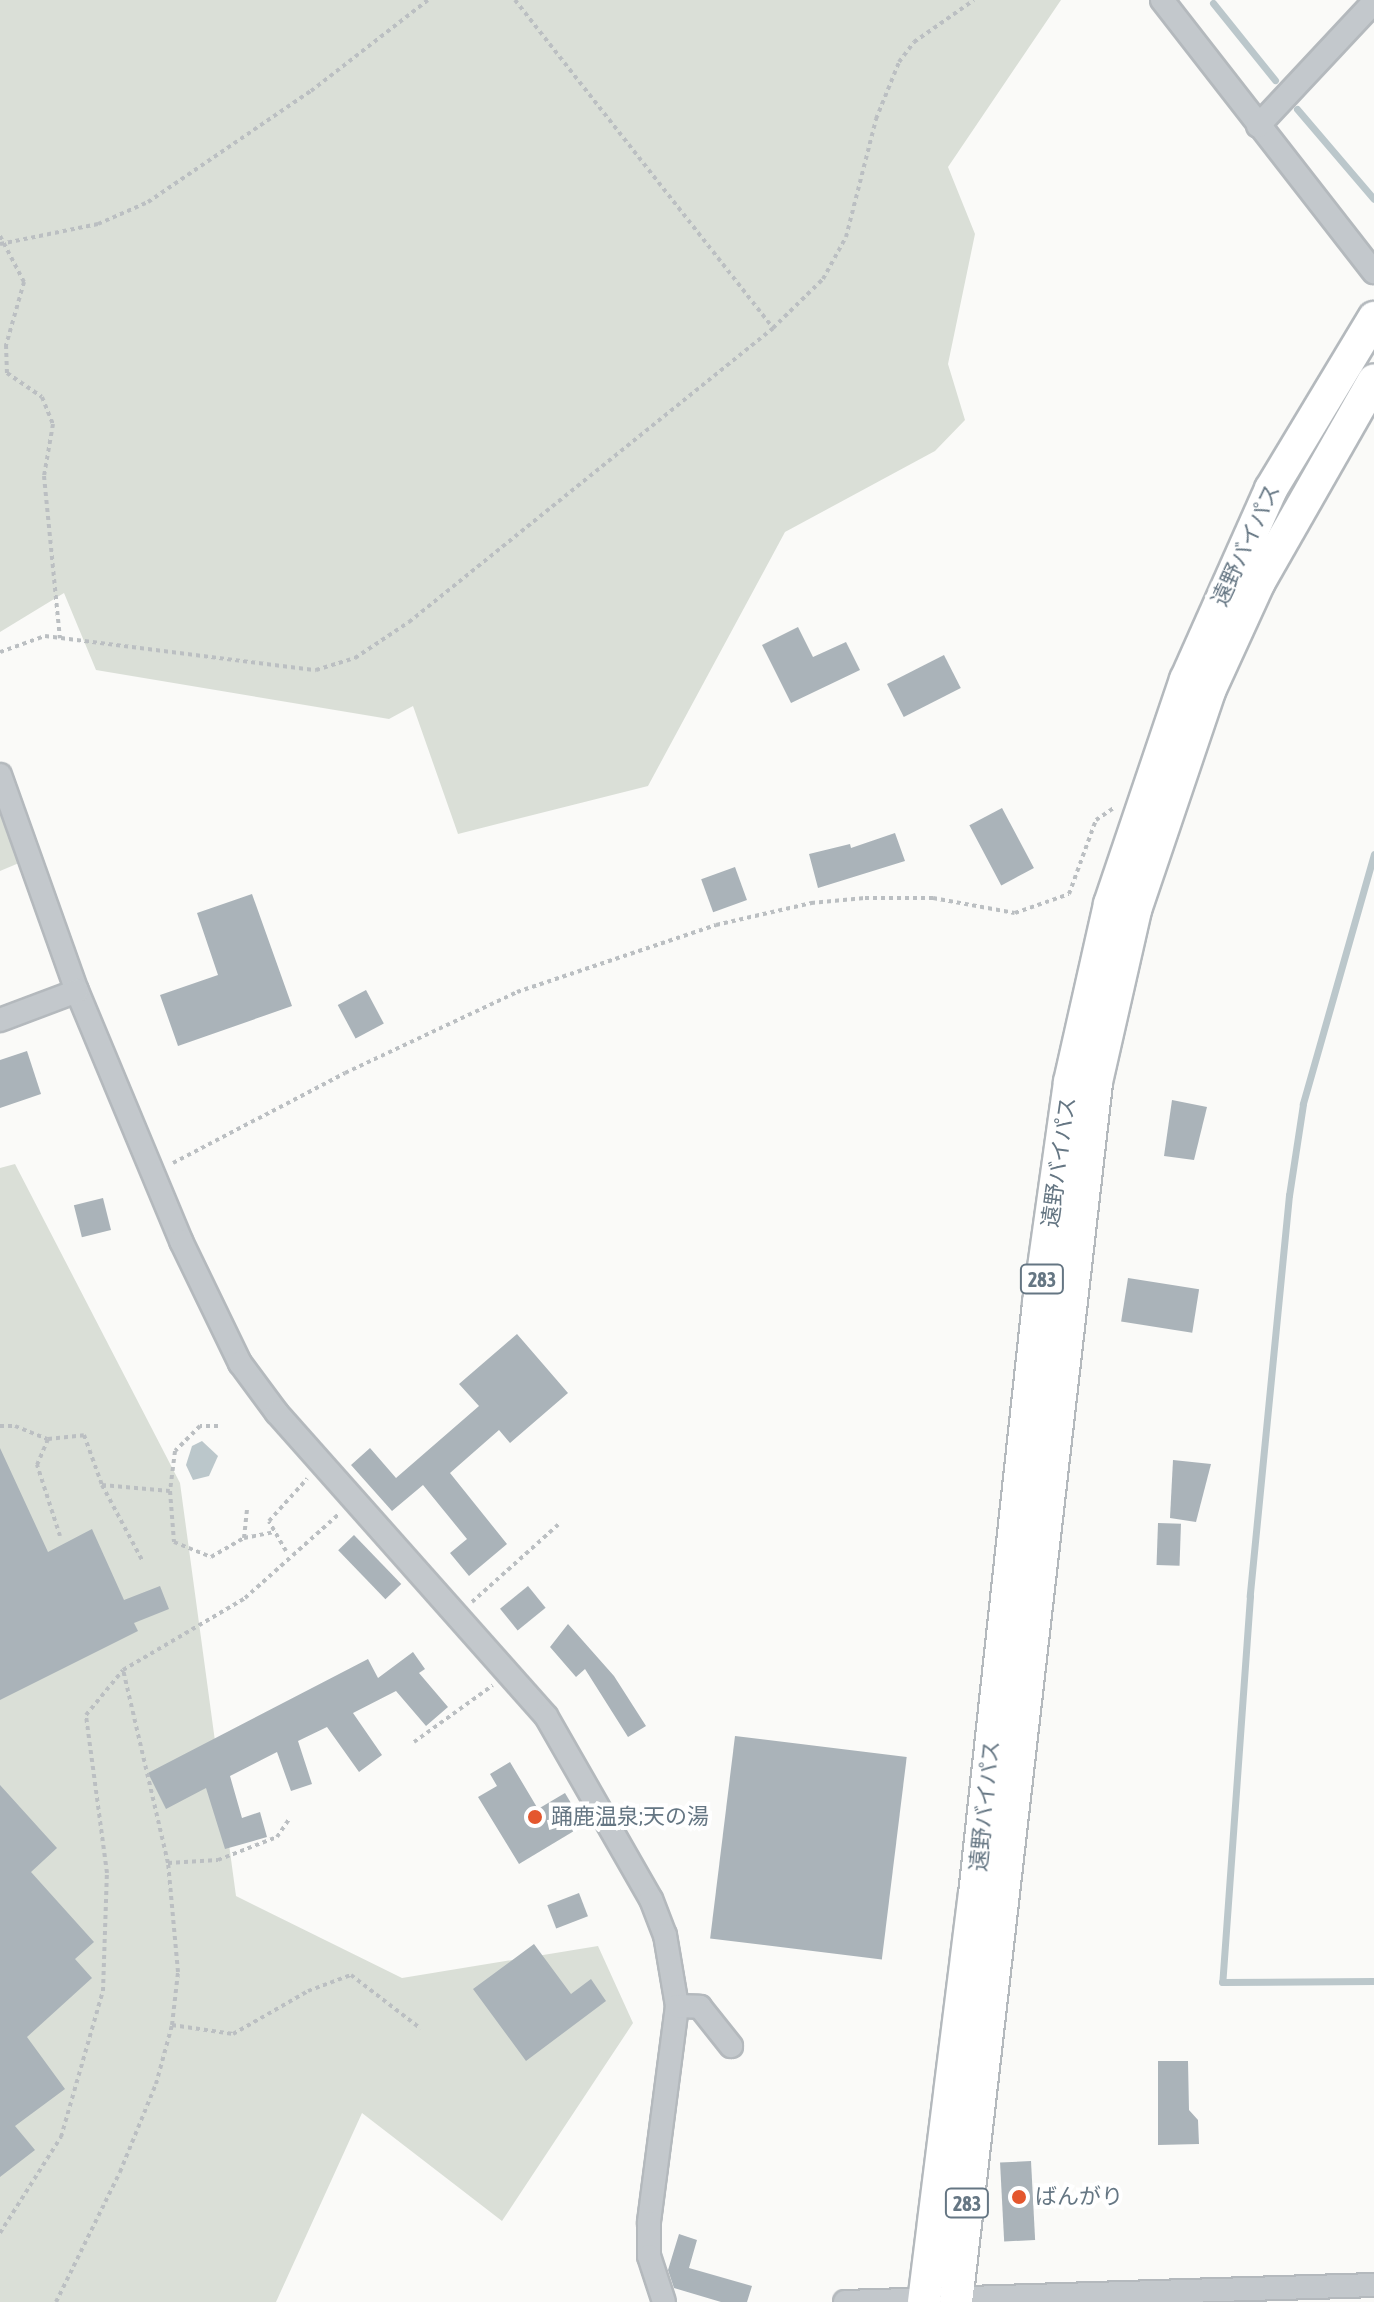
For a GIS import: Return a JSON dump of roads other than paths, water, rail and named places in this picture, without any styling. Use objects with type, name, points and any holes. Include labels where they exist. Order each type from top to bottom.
[{"type":"highway","name":"遠野バイパス","points":[[956,2300],[1070,1082],[1110,904],[1143,799],[1186,680],[1271,489],[1374,318]]},
{"type":"highway","name":"遠野バイパス","points":[[924,2301],[1036,1471],[1096,1082],[1135,910],[1209,691],[1259,582],[1374,380]]},
{"type":"street","points":[[1162,0],[1374,272]]},
{"type":"street","points":[[1258,126],[1374,2]]},
{"type":"street","points":[[0,775],[77,991],[152,1173],[240,1363],[354,1500],[511,1672],[546,1716],[651,1899],[665,1935],[677,2006],[649,2223],[649,2256],[664,2302]]},
{"type":"street","points":[[0,1020],[77,991]]},
{"type":"street","points":[[677,2006],[700,2007],[731,2046]]},
{"type":"street","points":[[845,2302],[1335,2294],[1374,2285]]},
{"type":"waterway","points":[[1213,3],[1275,80]]},
{"type":"waterway","points":[[1297,109],[1374,199]]},
{"type":"waterway","points":[[1374,854],[1303,1104],[1289,1195],[1250,1596],[1222,1982],[1374,1981]]},
{"type":"place","name":"踊鹿温泉;天の湯","points":[[535,1817]]},
{"type":"place","name":"ばんがり","points":[[1019,2197]]}]
